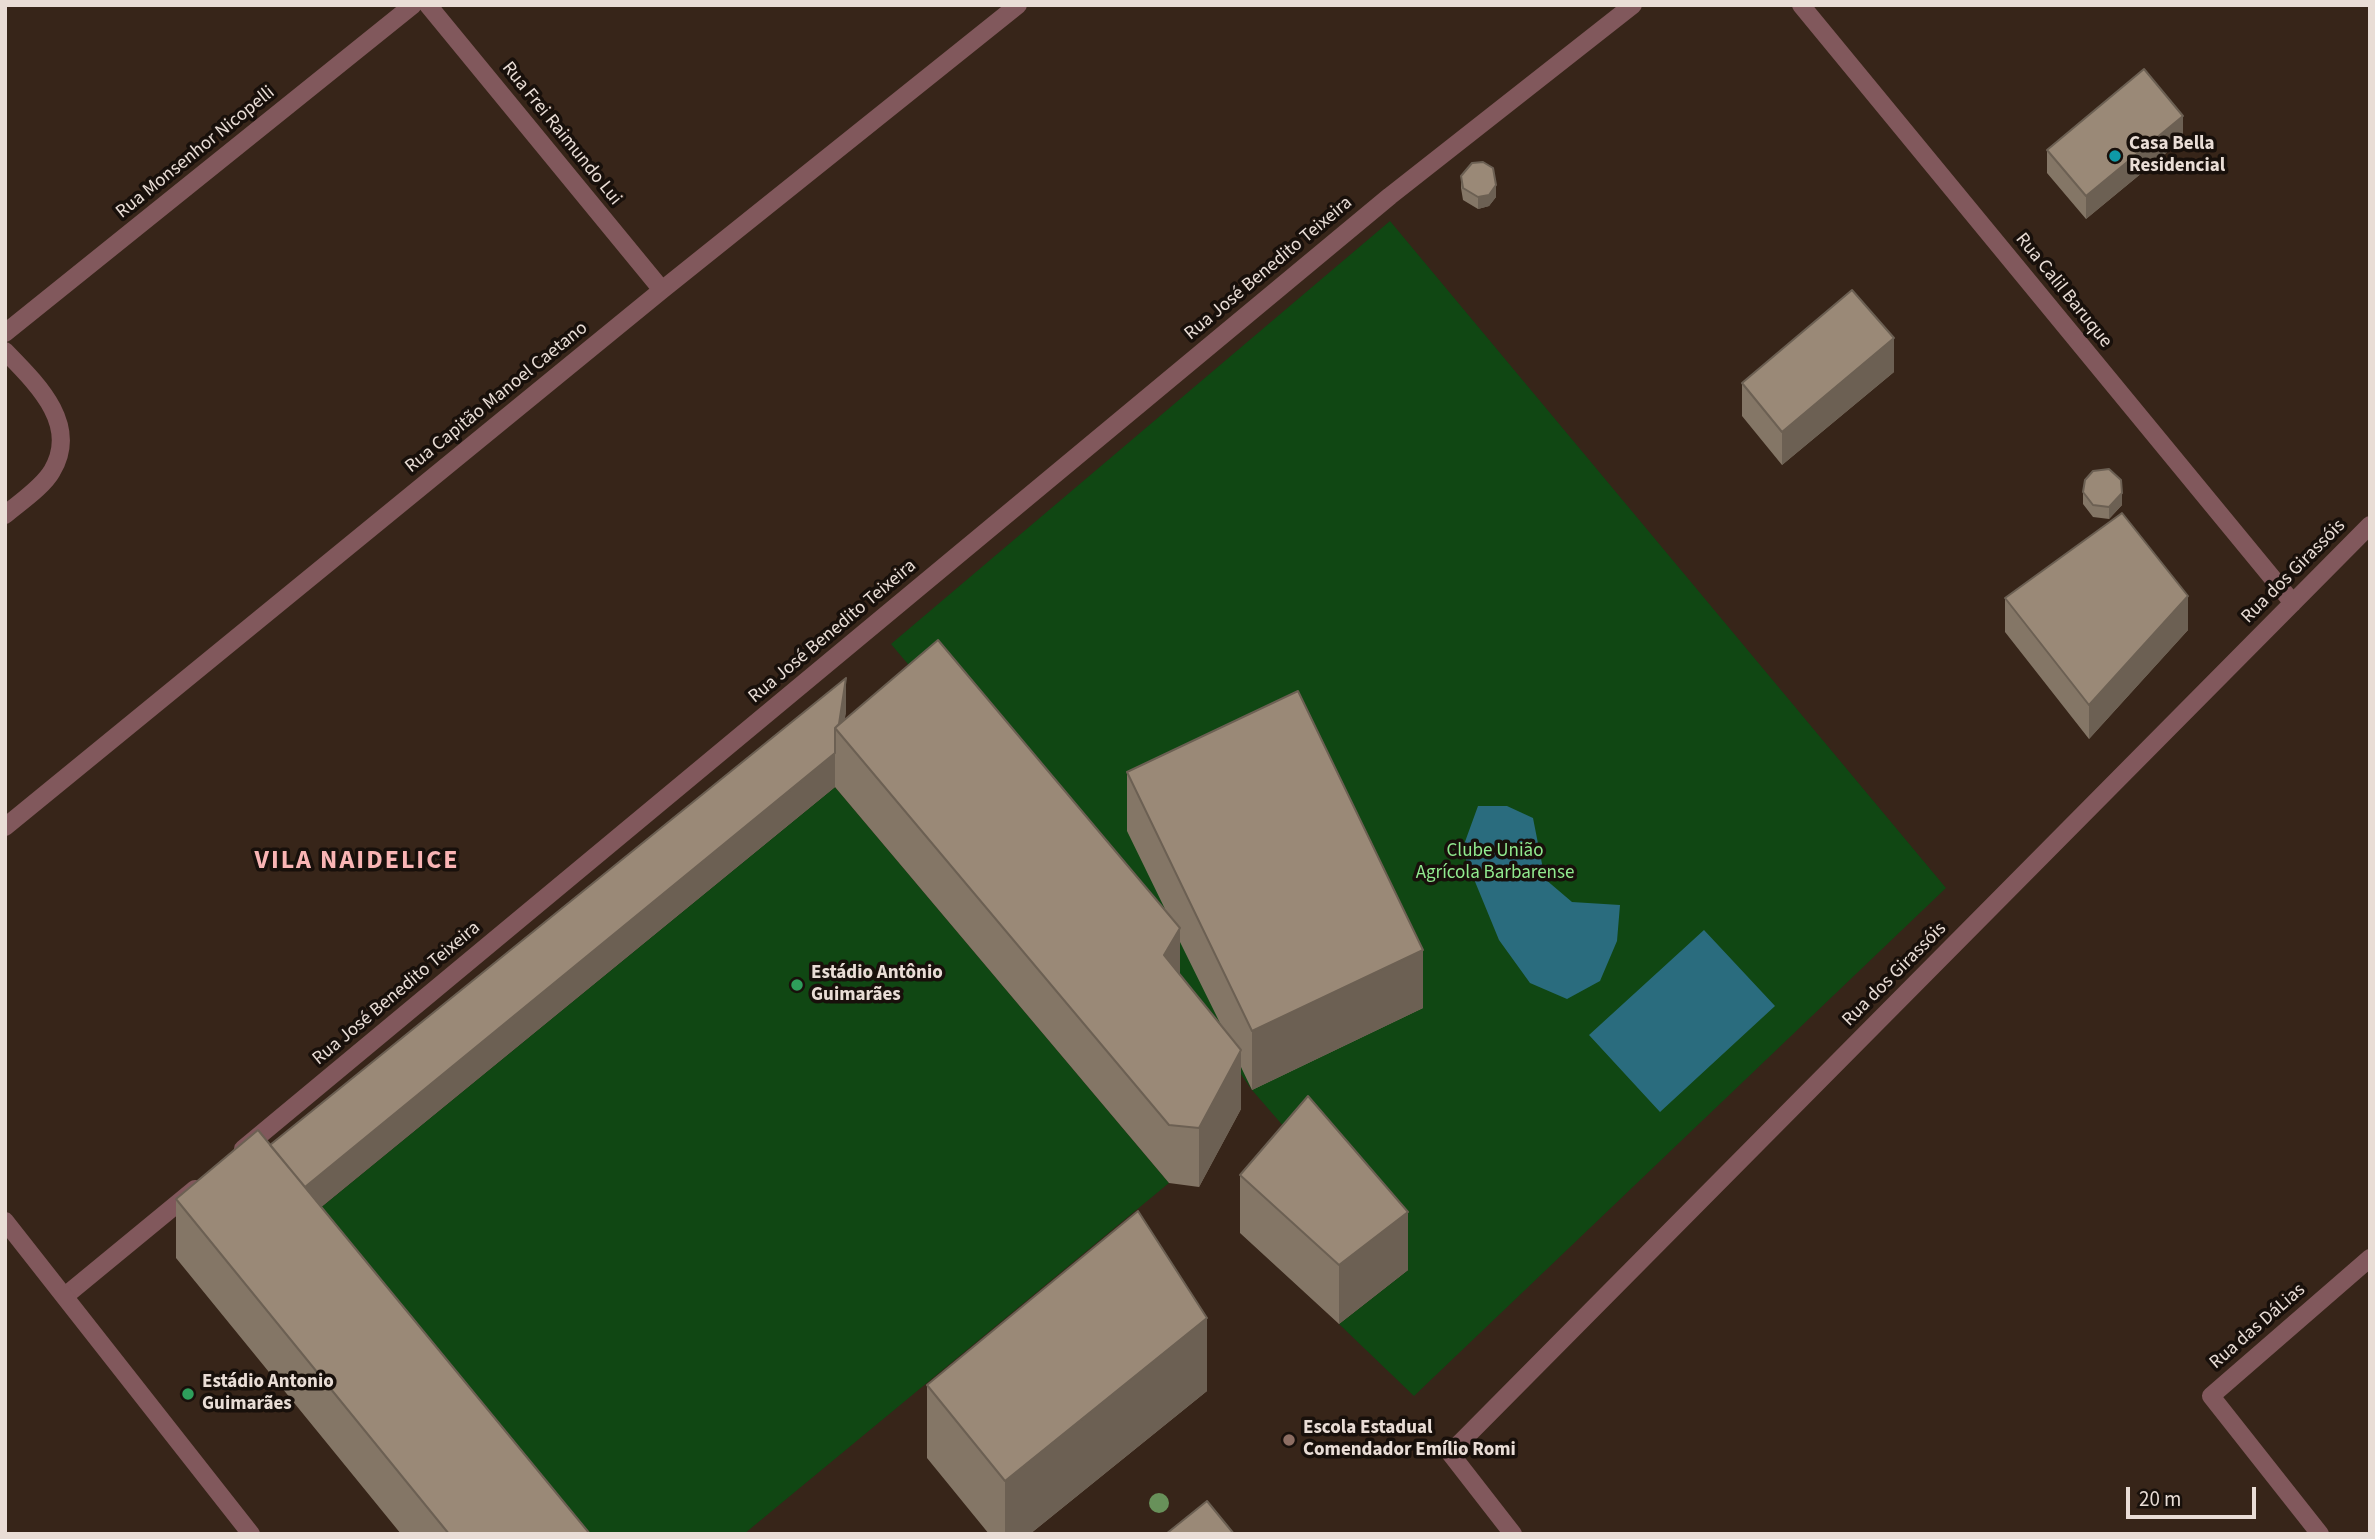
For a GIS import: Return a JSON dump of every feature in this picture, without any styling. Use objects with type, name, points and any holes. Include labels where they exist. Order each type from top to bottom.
[{"type":"street","name":"Rua Monsenhor Nicopelli","points":[[5,333],[413,5]]},
{"type":"street","name":"Rua Frei Raimundo Lui","points":[[428,5],[662,290]]},
{"type":"street","name":"Rua Capitão Manoel Caetano","points":[[5,827],[662,290],[1018,5]]},
{"type":"street","name":"Rua José Benedito Teixeira","points":[[226,1163],[1390,196],[1633,5]]},
{"type":"street","name":"Rua Calil Baruque","points":[[1801,5],[2293,603]]},
{"type":"street","points":[[5,351],[58,414],[62,441],[52,471],[5,515]]},
{"type":"street","name":"Rua dos Girassóis","points":[[1513,1534],[1450,1453],[2370,525]]},
{"type":"street","points":[[65,1296],[204,1181]]},
{"type":"street","points":[[5,1221],[251,1534]]},
{"type":"street","name":"Rua das DáLias","points":[[2320,1534],[2211,1396],[2370,1258]]},
{"type":"green space","name":"Clube União Agrícola Barbarense","points":[[1390,221],[1946,888],[1414,1396],[1339,1324],[1408,1270],[1252,1090],[1180,987],[891,644]]},
{"type":"green space","name":"Estádio Antônio Guimarães","points":[[835,787],[1169,1183],[744,1534],[542,1534],[292,1231]]},
{"type":"water","points":[[1478,806],[1507,806],[1533,818],[1545,879],[1572,902],[1620,905],[1617,941],[1600,981],[1567,999],[1530,983],[1499,940],[1462,850]]},
{"type":"water","points":[[1704,930],[1775,1006],[1660,1112],[1589,1035]]},
{"type":"building","name":"Casa Bella Residencial","points":[[2144,69],[2183,116],[2086,196],[2047,150]]},
{"type":"building","points":[[1483,162],[1493,168],[1496,185],[1489,195],[1478,197],[1463,188],[1461,176],[1472,163]]},
{"type":"building","points":[[1852,290],[1894,338],[1782,432],[1742,383]]},
{"type":"building","points":[[2109,469],[2121,480],[2122,493],[2109,507],[2093,505],[2083,492],[2085,480],[2093,471]]},
{"type":"building","points":[[2122,513],[2188,596],[2089,705],[2005,598]]},
{"type":"building","points":[[938,640],[1180,928],[1164,955],[1241,1050],[1199,1128],[1169,1125],[835,728]]},
{"type":"building","points":[[846,678],[839,724],[835,728],[835,753],[305,1187],[270,1145]]},
{"type":"building","points":[[1298,691],[1423,950],[1252,1031],[1127,772]]},
{"type":"building","points":[[1308,1096],[1408,1212],[1339,1265],[1240,1175]]},
{"type":"building","points":[[258,1130],[590,1534],[449,1534],[176,1199]]},
{"type":"building","points":[[1138,1211],[1207,1318],[1005,1481],[927,1385]]},
{"type":"building","points":[[1207,1501],[1234,1534],[1166,1534]]},
{"type":"place","name":"Casa Bella Residencial","points":[[2115,156]]},
{"type":"place","name":"Estádio Antônio Guimarães","points":[[797,985]]},
{"type":"place","name":"Estádio Antonio Guimarães","points":[[188,1394]]},
{"type":"place","name":"Escola Estadual Comendador Emílio Romi","points":[[1289,1440]]},
{"type":"district","name":"VILA NAIDELICE","points":[[357,862]]}]
